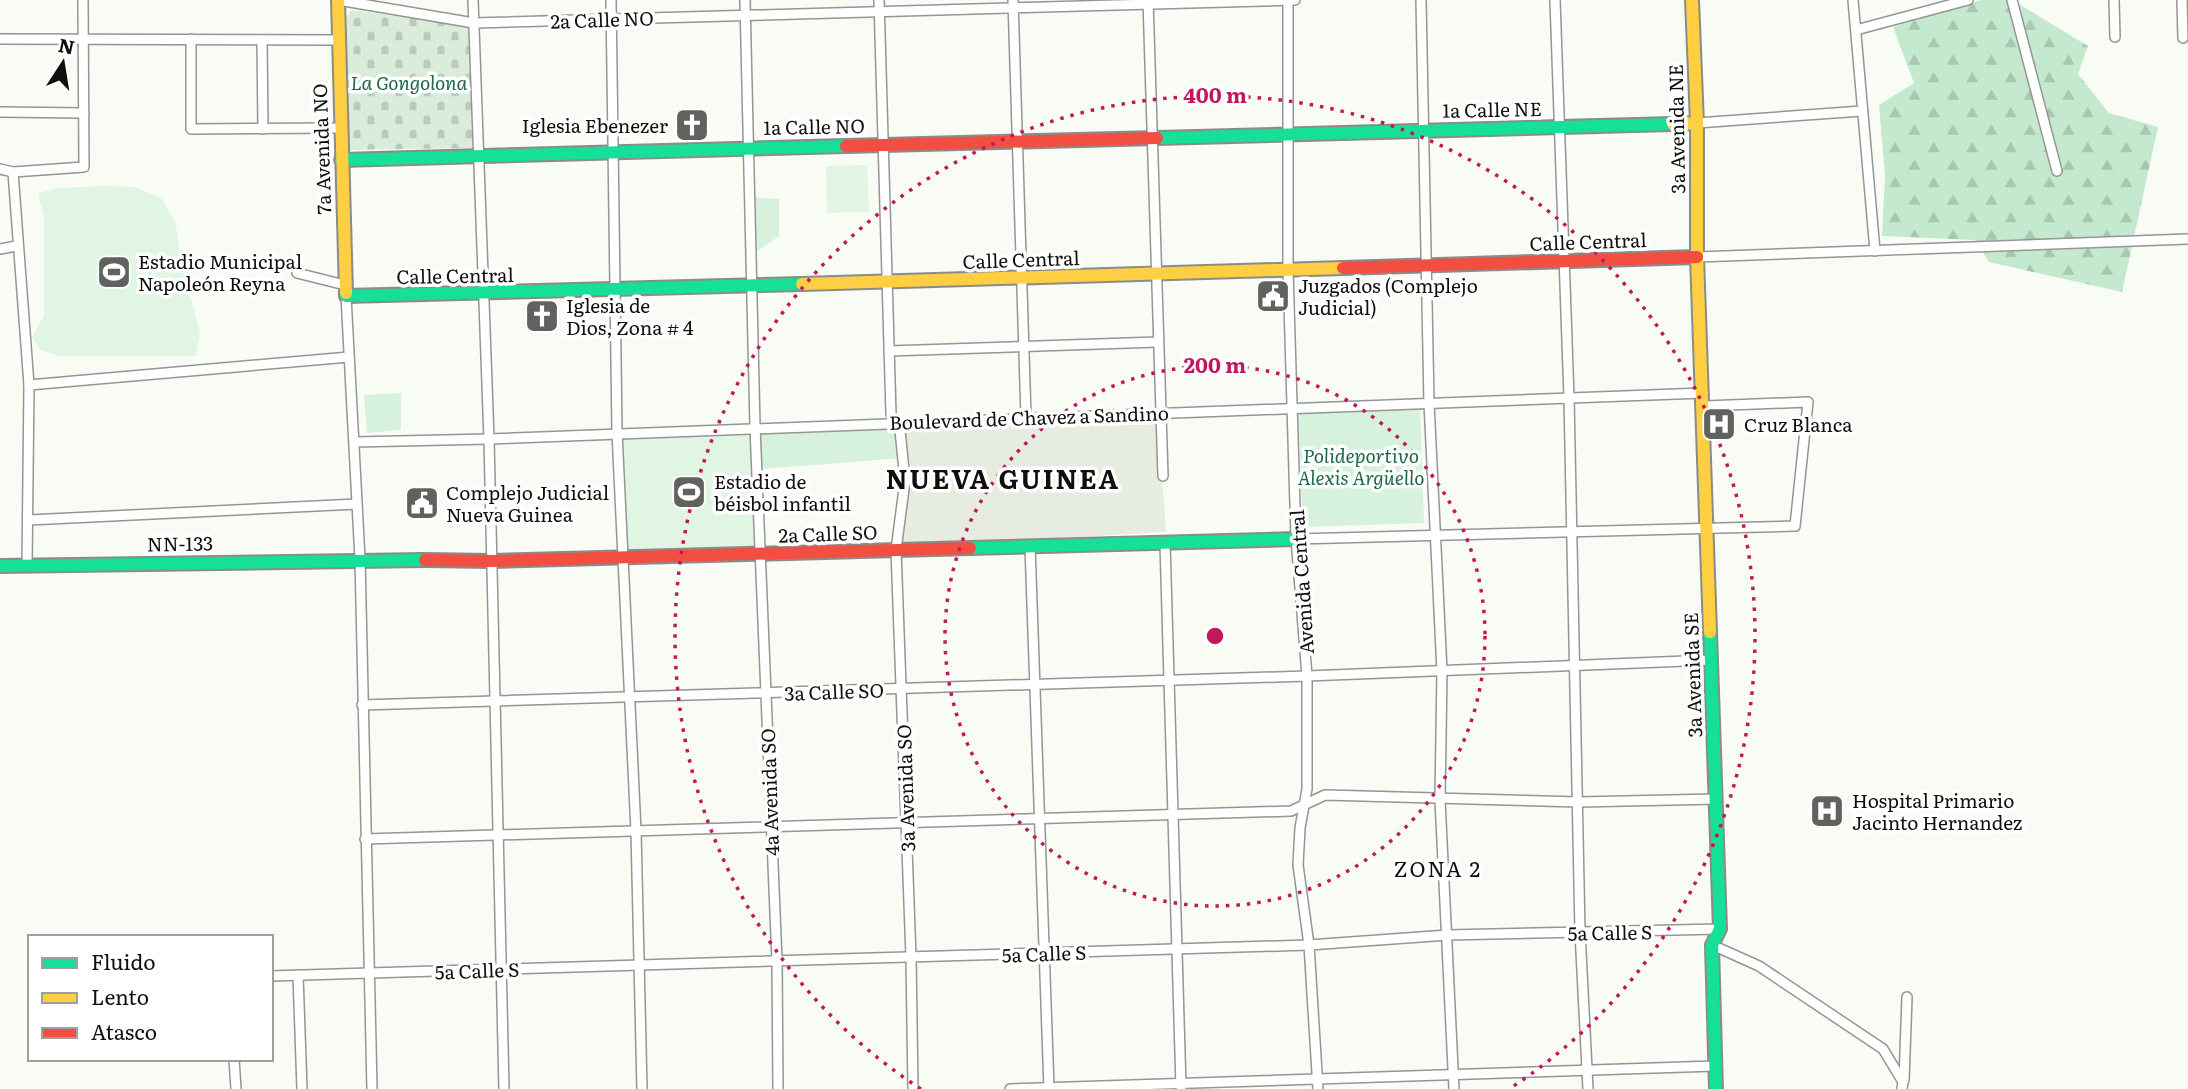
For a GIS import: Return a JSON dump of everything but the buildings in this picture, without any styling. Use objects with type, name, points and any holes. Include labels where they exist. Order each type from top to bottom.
[{"type":"main road","name":"7a Avenida NO","points":[[338,0],[337,40],[346,290]]},
{"type":"main road","name":"3a Avenida NE","points":[[1692,0],[1697,257]]},
{"type":"main road","name":"1a Calle NE","points":[[1289,133],[1696,123]]},
{"type":"main road","name":"1a Calle NO","points":[[341,160],[479,153],[1289,133]]},
{"type":"main road","name":"Calle Central","points":[[346,290],[483,294],[1697,257]]},
{"type":"main road","name":"3a Avenida SE","points":[[1697,257],[1704,400],[1720,929],[1712,945],[1716,1089]]},
{"type":"main road","name":"2a Calle SO","points":[[360,559],[491,561],[1296,539]]},
{"type":"main road","name":"NN-133","points":[[0,566],[360,559]]},
{"type":"street","points":[[0,169],[12,172],[84,167],[83,0]]},
{"type":"street","name":"2a Calle NO","points":[[338,0],[474,23],[879,12],[1148,1],[1295,0]]},
{"type":"street","points":[[473,0],[489,439],[504,1089]]},
{"type":"street","points":[[611,0],[617,432],[636,831],[642,1089]]},
{"type":"street","name":"4a Avenida SO","points":[[745,0],[755,427],[777,961],[778,1089]]},
{"type":"street","name":"3a Avenida SO","points":[[879,0],[889,351],[893,422],[900,430],[905,481],[895,550],[911,957],[913,1089]]},
{"type":"street","name":"Avenida Central","points":[[1288,0],[1288,270],[1296,539],[1307,676],[1307,789],[1303,804],[1298,865],[1309,945],[1318,1084]]},
{"type":"street","points":[[1421,0],[1433,536],[1442,671],[1440,800],[1454,1089]]},
{"type":"street","points":[[1555,0],[1569,398],[1580,932],[1588,1089]]},
{"type":"street","points":[[1853,0],[1875,251]]},
{"type":"street","points":[[1856,30],[1937,4],[1968,0]]},
{"type":"street","points":[[2012,0],[2057,171]]},
{"type":"street","points":[[2114,0],[2115,37]]},
{"type":"street","points":[[2182,0],[2183,38]]},
{"type":"street","points":[[1148,1],[1163,476]]},
{"type":"street","points":[[1013,5],[1026,417]]},
{"type":"street","points":[[0,39],[337,40]]},
{"type":"street","points":[[191,39],[191,129],[340,128]]},
{"type":"street","points":[[262,40],[263,129]]},
{"type":"street","points":[[1696,123],[1862,111]]},
{"type":"street","points":[[0,112],[84,113]]},
{"type":"street","points":[[12,172],[29,385],[27,566]]},
{"type":"street","points":[[1697,257],[2188,239]]},
{"type":"street","points":[[0,248],[16,246]]},
{"type":"street","points":[[298,274],[346,290],[360,559],[372,1089]]},
{"type":"street","points":[[889,351],[1158,341]]},
{"type":"street","points":[[29,385],[349,357]]},
{"type":"street","name":"Boulevard de Chavez a Sandino","points":[[354,442],[1569,398],[1808,402],[1795,526],[1706,528]]},
{"type":"street","points":[[29,520],[357,504]]},
{"type":"street","points":[[1296,539],[1706,528]]},
{"type":"street","points":[[1165,543],[1181,1086]]},
{"type":"street","points":[[1031,547],[1049,1088]]},
{"type":"street","name":"3a Calle SO","points":[[362,705],[1307,676],[1711,660]]},
{"type":"street","points":[[365,839],[1291,811],[1325,795],[1579,802],[1716,799]]},
{"type":"street","name":"5a Calle S","points":[[273,976],[1309,945],[1448,935],[1720,929]]},
{"type":"street","points":[[1712,945],[1759,966],[1883,1049],[1903,1086]]},
{"type":"street","points":[[299,975],[302,1089]]},
{"type":"street","points":[[1903,1086],[1907,997]]},
{"type":"street","points":[[234,1061],[236,1089]]},
{"type":"street","points":[[1010,1089],[1318,1084],[1454,1074],[1716,1066]]},
{"type":"green space","points":[[1981,0],[2012,0],[2088,46],[2078,74],[2109,113],[2158,127],[2122,292],[1989,262],[1975,240],[1882,236],[1885,176],[1879,105],[1914,83],[1893,27]]},
{"type":"green space","name":"La Gongolona","points":[[351,10],[466,25],[469,29],[475,132],[472,148],[349,150],[345,19]]},
{"type":"green space","points":[[867,165],[869,212],[827,213],[826,166]]},
{"type":"green space","name":"Estadio Municipal Napoleón Reyna","points":[[136,187],[162,199],[176,224],[180,258],[200,333],[196,356],[59,356],[41,350],[32,337],[44,316],[44,218],[38,193],[59,188]]},
{"type":"green space","points":[[750,197],[779,199],[779,236],[752,255]]},
{"type":"green space","points":[[401,393],[401,430],[367,433],[364,395]]},
{"type":"green space","name":"Polideportivo Alexis Argüello","points":[[1420,405],[1424,523],[1303,527],[1298,409]]},
{"type":"green space","points":[[888,425],[896,429],[903,458],[761,469],[760,430]]},
{"type":"green space","name":"Estadio de béisbol infantil","points":[[751,431],[756,550],[627,553],[623,435]]},
{"type":"shaded area","points":[[1158,415],[1166,532],[899,547],[909,483],[904,426]]},
{"type":"traffic: fast","points":[[1157,138],[1673,124]]},
{"type":"traffic: fast","points":[[341,160],[846,146]]},
{"type":"traffic: fast","points":[[346,293],[346,296],[802,284]]},
{"type":"traffic: fast","points":[[970,548],[1296,539]]},
{"type":"traffic: fast","points":[[0,566],[425,560]]},
{"type":"traffic: fast","points":[[1710,632],[1720,929],[1712,945],[1716,1089]]},
{"type":"traffic: slow","points":[[338,0],[346,293]]},
{"type":"traffic: slow","points":[[1692,0],[1697,123]]},
{"type":"traffic: slow","points":[[1673,124],[1697,123],[1697,257],[1710,632]]},
{"type":"traffic: slow","points":[[802,284],[1343,268]]},
{"type":"traffic: jam","points":[[846,146],[1157,138]]},
{"type":"traffic: jam","points":[[1343,268],[1697,257]]},
{"type":"traffic: jam","points":[[425,560],[491,561],[970,548]]},
{"type":"place","name":"Iglesia Ebenezer","points":[[692,125]]},
{"type":"place","name":"Estadio Municipal Napoleón Reyna","points":[[114,272]]},
{"type":"place","name":"Juzgados (Complejo Judicial)","points":[[1273,296]]},
{"type":"place","name":"Iglesia de Dios, Zona # 4","points":[[542,316]]},
{"type":"place","name":"Cruz Blanca","points":[[1719,424]]},
{"type":"place","name":"Estadio de béisbol infantil","points":[[689,492]]},
{"type":"place","name":"Complejo Judicial Nueva Guinea","points":[[422,503]]},
{"type":"place","name":"Hospital Primario Jacinto Hernandez","points":[[1827,811]]},
{"type":"district","name":"NUEVA GUINEA","points":[[1003,477]]},
{"type":"district","name":"ZONA 2","points":[[1438,867]]}]
